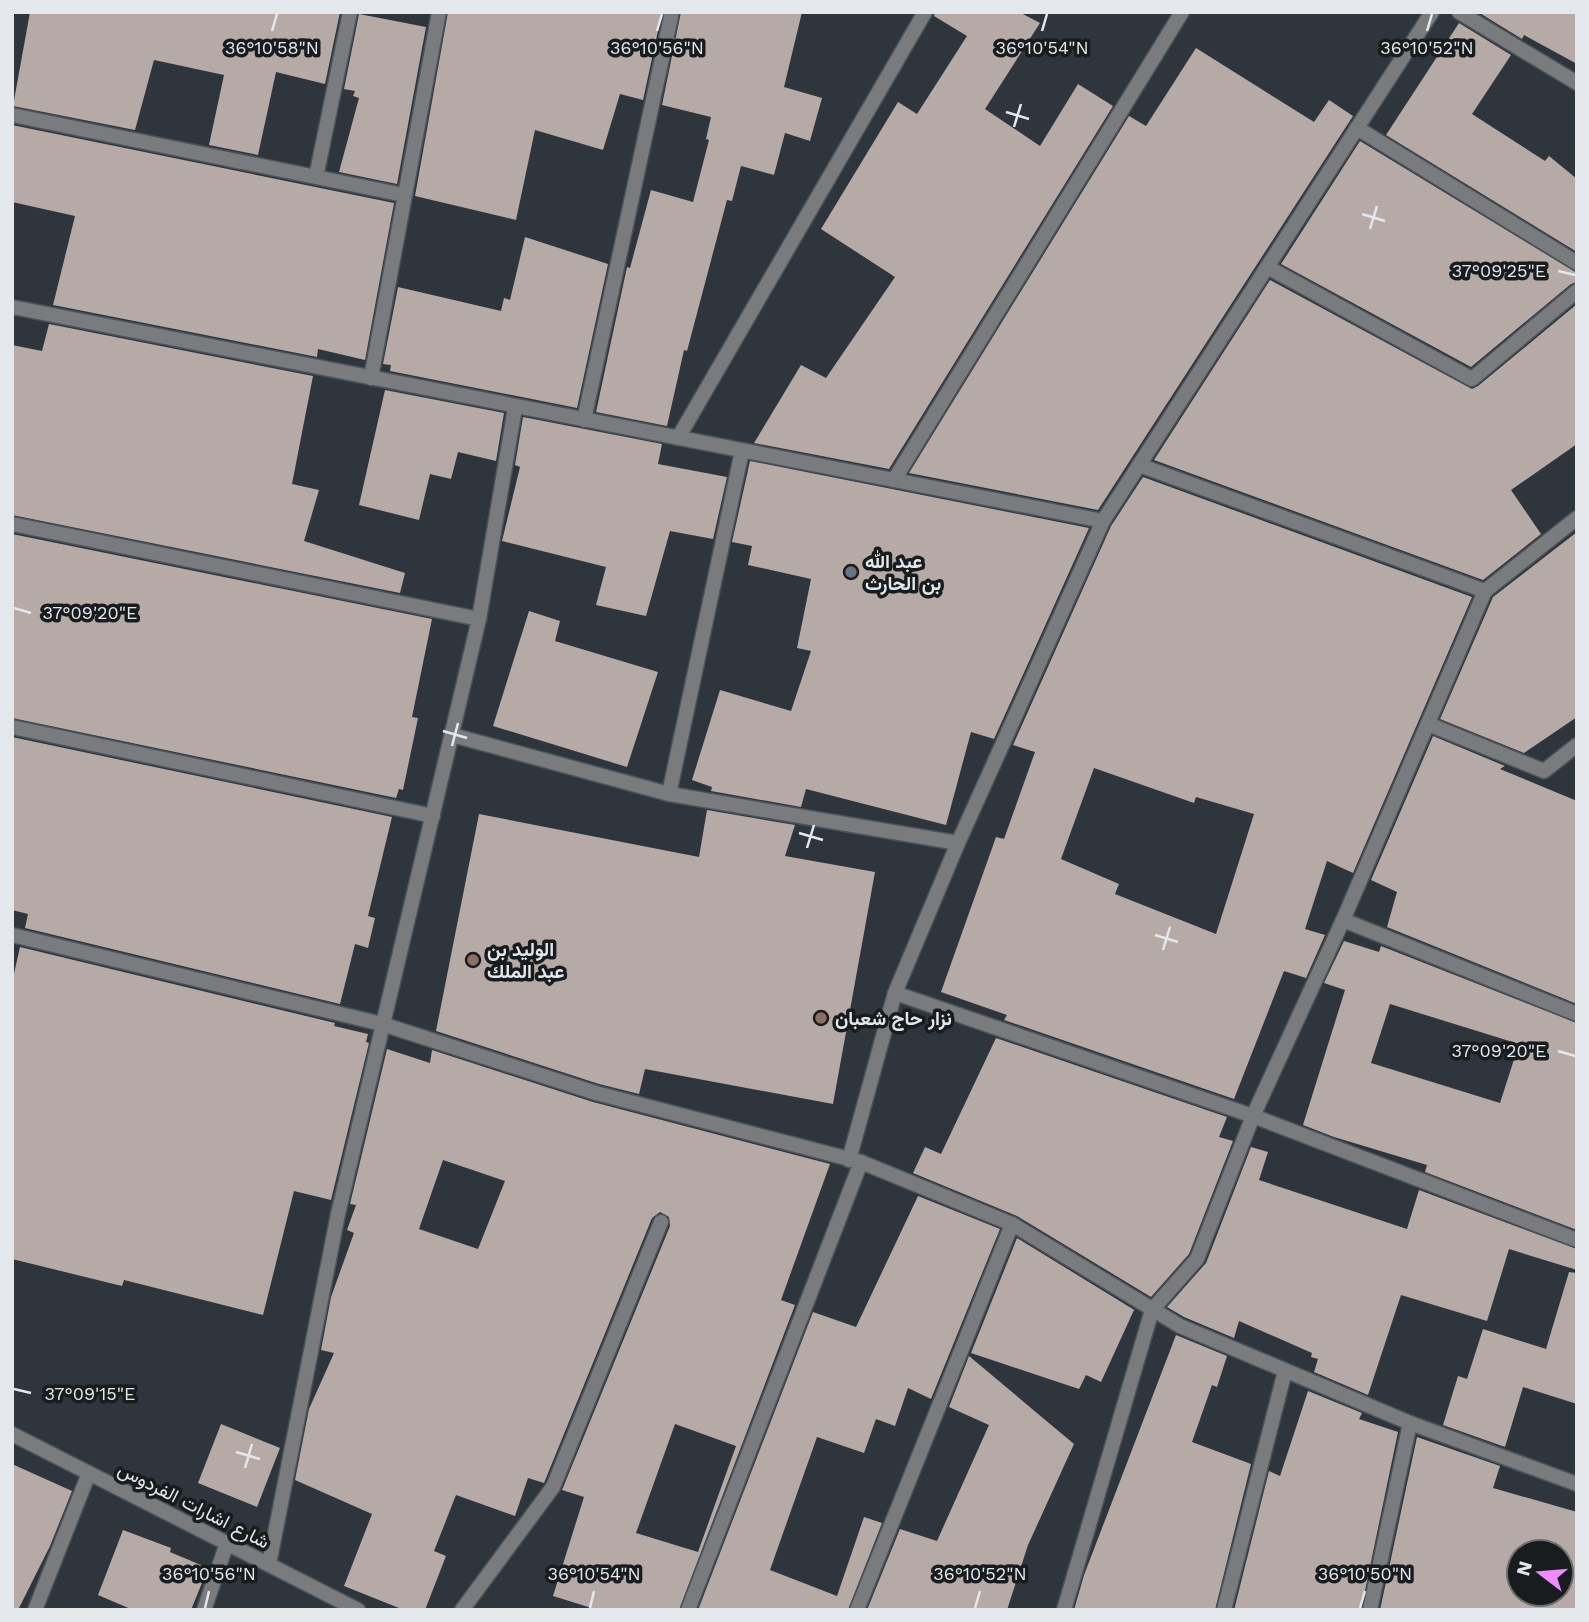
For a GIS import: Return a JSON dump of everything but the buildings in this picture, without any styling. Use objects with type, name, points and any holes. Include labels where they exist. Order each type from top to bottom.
[{"type":"street","points":[[316,177],[350,12]]},
{"type":"street","points":[[371,378],[439,12]]},
{"type":"street","points":[[584,420],[672,12]]},
{"type":"street","points":[[678,438],[925,12]]},
{"type":"street","points":[[894,480],[1182,12]]},
{"type":"street","points":[[688,1610],[855,1161],[895,993],[958,843],[1103,521],[1432,12]]},
{"type":"street","points":[[1459,12],[1577,83]]},
{"type":"street","points":[[12,116],[404,195]]},
{"type":"street","points":[[1357,128],[1577,263]]},
{"type":"street","points":[[1267,267],[1472,379],[1577,291]]},
{"type":"street","points":[[12,307],[515,408],[1103,521]]},
{"type":"street","points":[[269,1564],[338,1214],[479,619],[515,408]]},
{"type":"street","points":[[669,793],[742,451]]},
{"type":"street","points":[[1139,465],[1485,591]]},
{"type":"street","points":[[1064,1610],[1152,1310],[1197,1259],[1253,1116],[1343,920],[1485,591],[1577,518]]},
{"type":"street","points":[[12,524],[479,619]]},
{"type":"street","points":[[1428,724],[1544,771],[1577,745]]},
{"type":"street","points":[[12,727],[433,816]]},
{"type":"street","points":[[452,735],[669,793],[958,843]]},
{"type":"street","points":[[1343,920],[1577,1014]]},
{"type":"street","points":[[12,935],[382,1024],[596,1093],[855,1161],[1012,1224],[1180,1326],[1410,1423],[1577,1483]]},
{"type":"street","points":[[895,993],[1253,1116],[1577,1240]]},
{"type":"street","points":[[462,1610],[553,1487],[661,1222]]},
{"type":"street","points":[[857,1610],[1012,1224]]},
{"type":"street","points":[[1224,1610],[1285,1371]]},
{"type":"street","points":[[1370,1610],[1410,1423]]},
{"type":"street","name":"شارع اشارات الفردوس","points":[[12,1434],[358,1610]]},
{"type":"street","points":[[35,1610],[89,1473]]},
{"type":"street","points":[[204,1610],[228,1543]]},
{"type":"place","name":"عبد الله بن الحارث","points":[[851,572]]},
{"type":"place","name":"الوليد بن عبد الملك","points":[[473,960]]},
{"type":"place","name":"نزار حاج شعبان","points":[[821,1018]]}]
